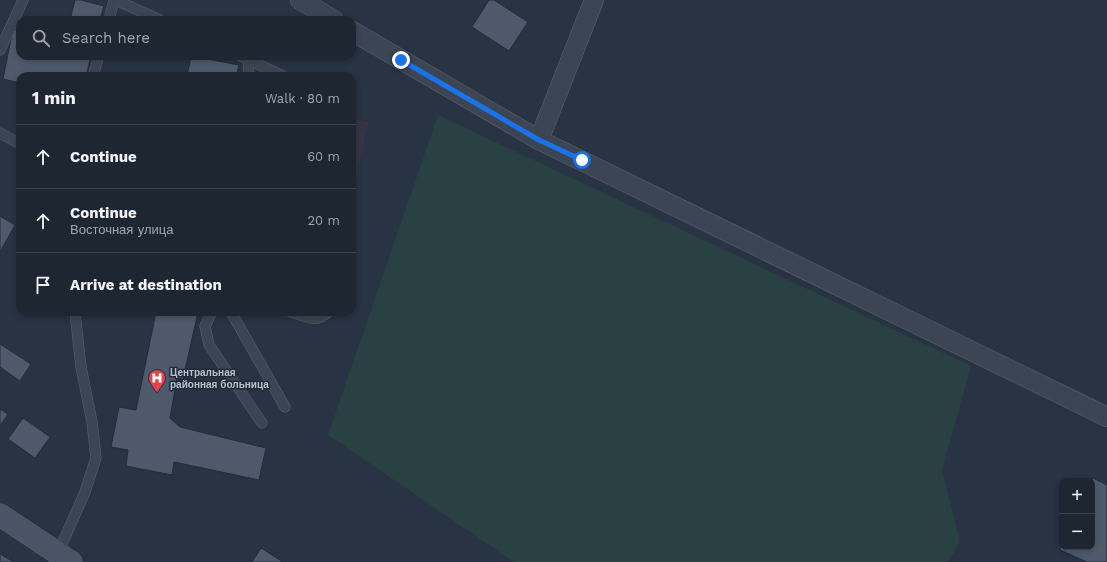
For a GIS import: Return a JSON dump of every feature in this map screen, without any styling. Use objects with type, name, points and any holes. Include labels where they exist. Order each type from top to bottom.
[{"type":"street","points":[[300,0],[327,16]]},
{"type":"street","points":[[539,140],[594,0]]},
{"type":"street","points":[[356,33],[539,140],[1107,417]]},
{"type":"street","points":[[0,515],[65,558]]},
{"type":"lane","points":[[0,50],[23,0]]},
{"type":"lane","points":[[110,16],[115,0],[151,16]]},
{"type":"lane","points":[[94,72],[98,60]]},
{"type":"lane","points":[[245,60],[247,72]]},
{"type":"lane","points":[[249,60],[275,72]]},
{"type":"lane","points":[[0,133],[16,142]]},
{"type":"lane","points":[[65,558],[96,458],[92,422],[81,367],[75,316]]},
{"type":"lane","points":[[210,316],[205,326],[209,345],[262,423]]},
{"type":"lane","points":[[233,316],[285,407]]},
{"type":"lane","points":[[305,316],[315,319],[324,316]]},
{"type":"shaded area","points":[[356,119],[369,122],[356,176]]},
{"type":"green space","points":[[438,115],[971,366],[942,470],[960,542],[948,562],[514,562],[328,435]]},
{"type":"building","points":[[75,0],[81,0],[104,6],[101,16],[71,16]]},
{"type":"building","points":[[489,0],[494,0],[528,22],[509,51],[472,27]]},
{"type":"building","points":[[13,29],[16,30],[16,60],[90,60],[87,72],[16,72],[16,82],[3,79]]},
{"type":"building","points":[[190,60],[212,60],[239,65],[237,72],[188,72]]},
{"type":"building","points":[[0,216],[15,225],[0,252]]},
{"type":"building","name":"Центральная районная больница","points":[[155,316],[197,316],[183,379],[177,378],[170,418],[180,427],[266,448],[259,480],[174,462],[172,475],[126,466],[128,450],[111,447],[119,407],[136,410]]},
{"type":"building","points":[[0,344],[31,364],[20,381],[0,367]]},
{"type":"building","points":[[0,409],[8,414],[0,426]]},
{"type":"building","points":[[23,418],[50,437],[35,458],[8,439]]},
{"type":"building","points":[[1095,479],[1107,485],[1107,562],[1087,562],[1060,550],[1095,550]]},
{"type":"building","points":[[261,548],[283,562],[252,562]]},
{"type":"building","points":[[0,554],[14,562],[0,562]]},
{"type":"place","name":"Центральная районная больница","points":[[157,393]]},
{"type":"route","points":[[401,60],[539,140],[582,160]]}]
